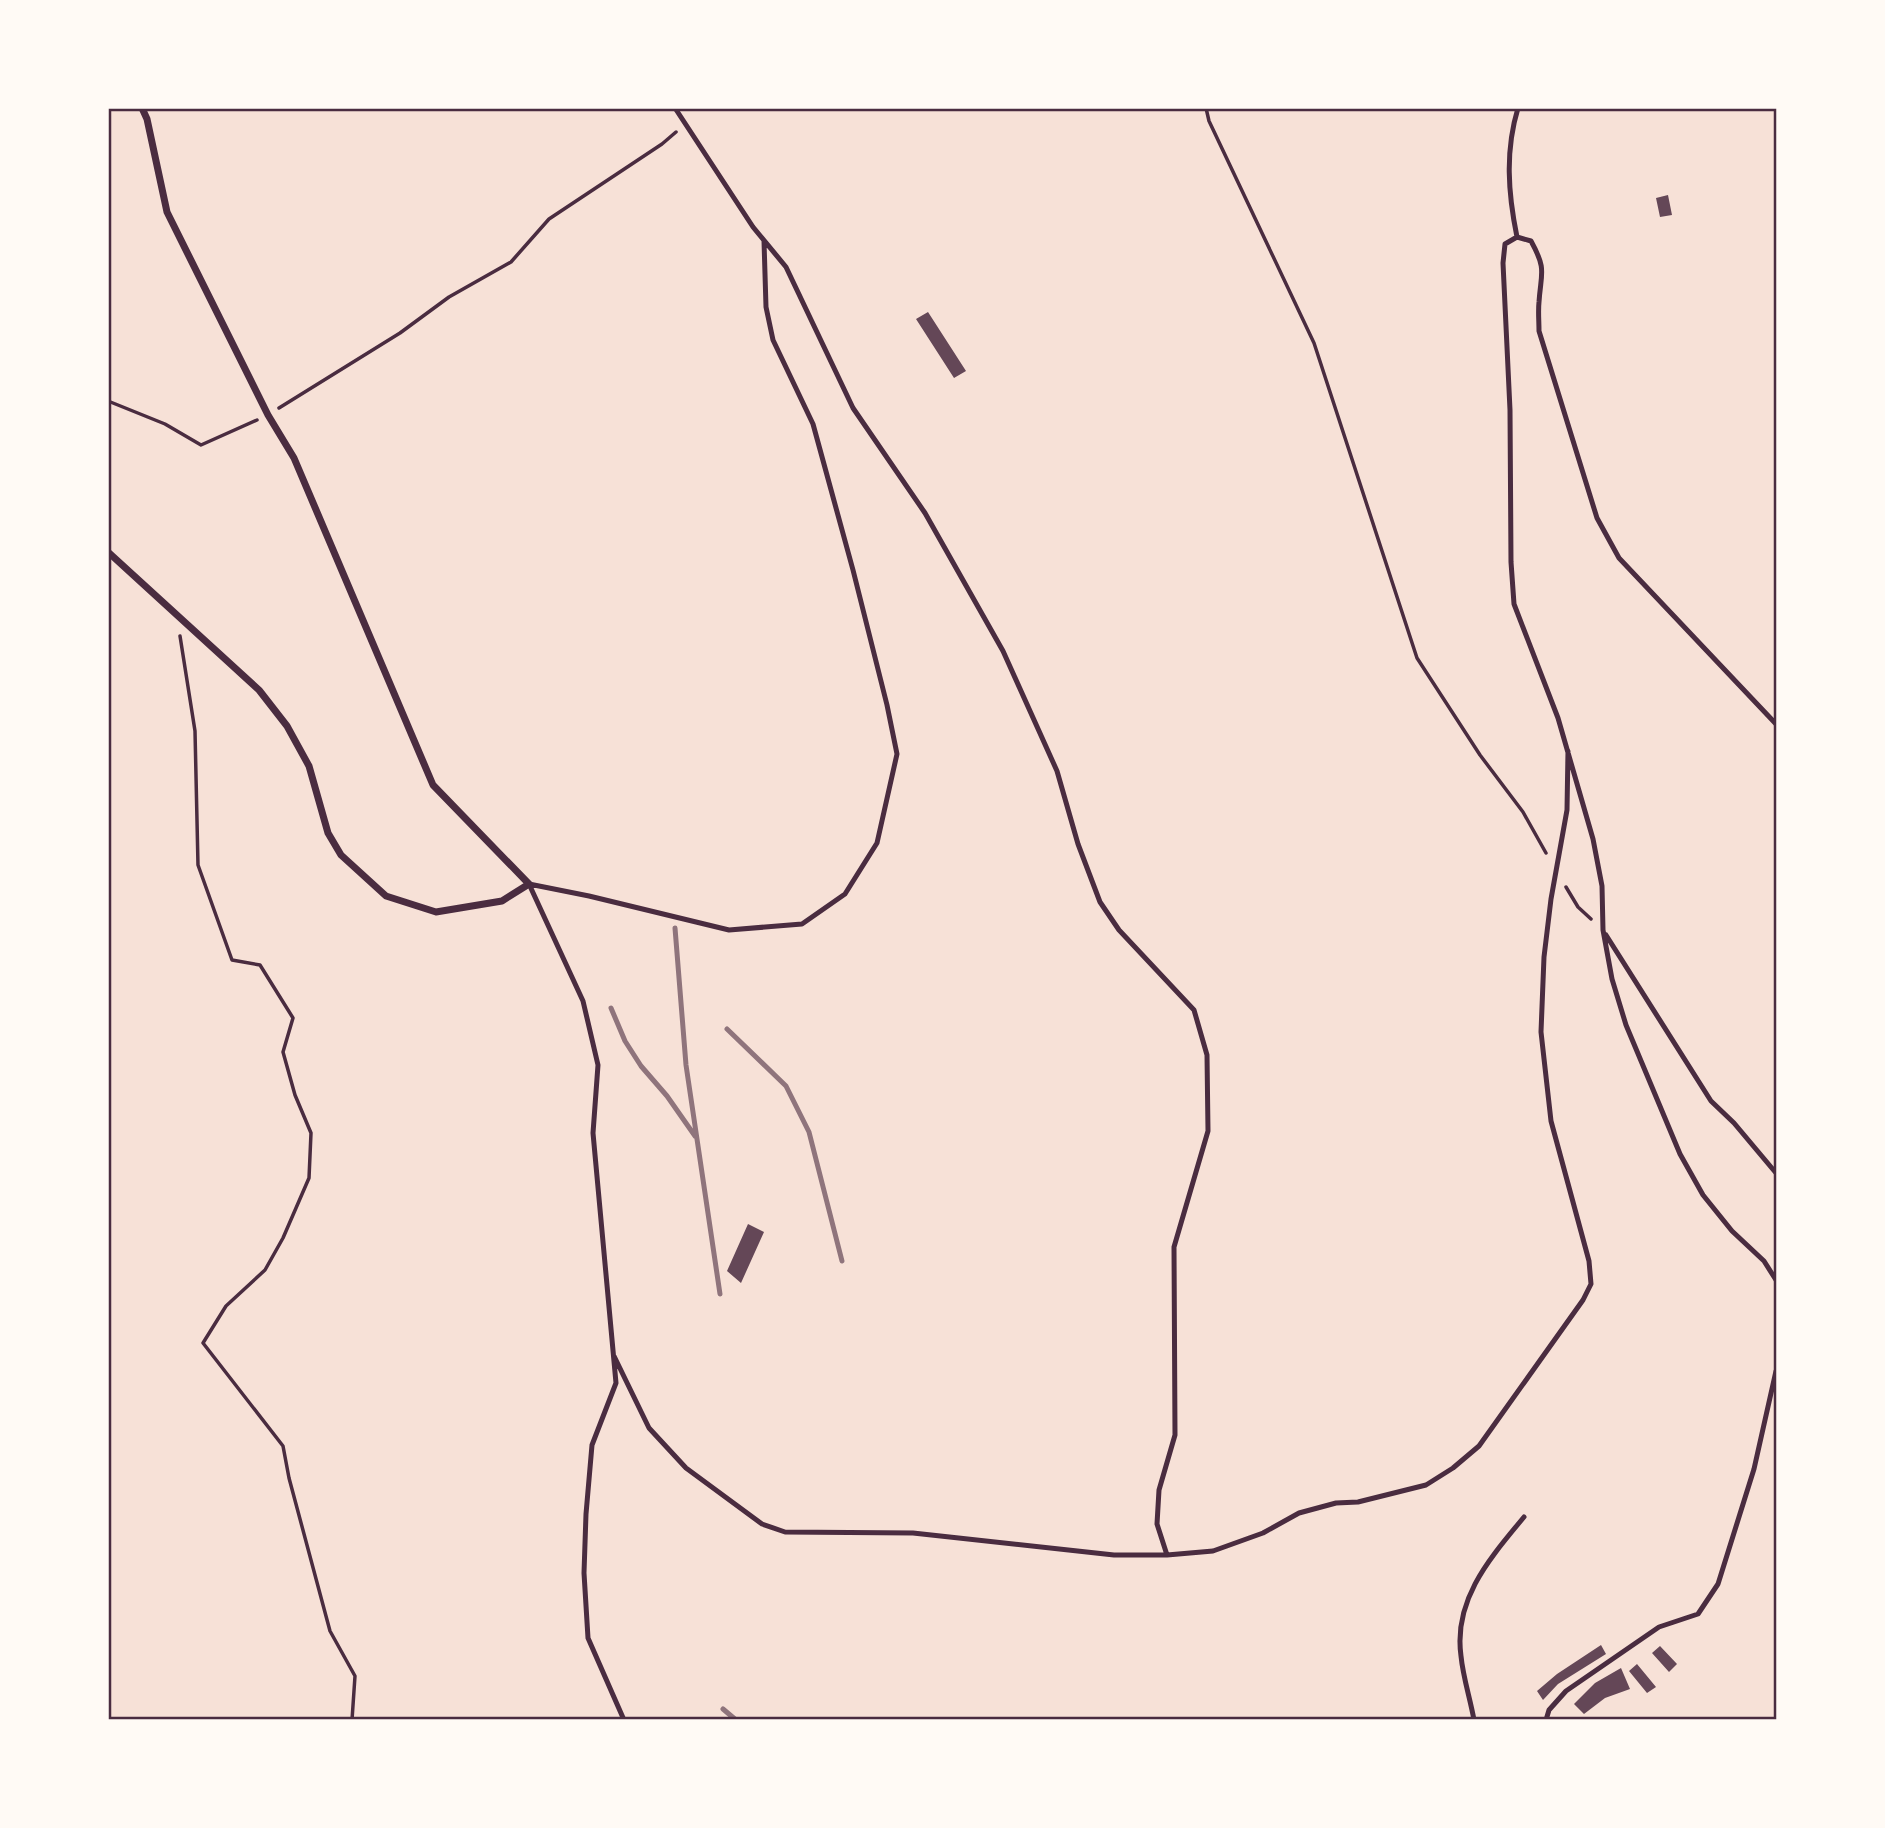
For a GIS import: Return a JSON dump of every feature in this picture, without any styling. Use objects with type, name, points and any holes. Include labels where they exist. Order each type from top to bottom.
[{"type":"street","points":[[108,552],[259,690],[287,726],[309,766],[328,833],[341,855],[386,896],[436,912],[502,901],[529,884],[433,785],[294,458],[268,415],[167,212],[147,119],[142,108]]},
{"type":"lane","points":[[675,108],[786,267],[853,408],[925,513],[1003,652],[1057,772],[1077,844],[1100,902],[1119,930],[1194,1010],[1207,1055],[1208,1131],[1174,1247],[1175,1435],[1159,1490],[1157,1524],[1167,1555]]},
{"type":"lane","points":[[1517,237],[1509,185],[1509,152],[1518,108]]},
{"type":"lane","points":[[1776,724],[1619,558],[1597,518],[1539,331],[1539,300],[1543,278],[1540,257],[1531,241],[1517,237],[1505,244],[1503,263],[1510,410],[1511,562],[1514,604],[1568,751],[1593,839],[1602,886],[1603,930],[1612,979],[1626,1025],[1681,1154],[1703,1195],[1732,1231],[1764,1261],[1776,1280]]},
{"type":"lane","points":[[529,884],[729,930],[803,924],[845,894],[877,843],[897,754],[853,570],[813,424],[773,340],[766,307],[764,239]]},
{"type":"lane","points":[[614,1356],[649,1428],[687,1468],[762,1524],[785,1532],[913,1533],[1114,1555],[1167,1555],[1213,1551],[1263,1532],[1299,1513],[1426,1485],[1453,1468],[1479,1446],[1583,1300],[1591,1284],[1589,1261],[1551,1121],[1541,1032],[1544,957],[1567,810],[1568,751]]},
{"type":"lane","points":[[529,884],[583,1001],[598,1065],[593,1133],[616,1383],[592,1445],[584,1573],[588,1638],[624,1720]]},
{"type":"lane","points":[[1603,930],[1711,1101],[1734,1123],[1776,1173]]},
{"type":"lane","points":[[1546,1720],[1549,1710],[1566,1691],[1660,1627],[1698,1614],[1718,1584],[1754,1469],[1776,1371]]},
{"type":"lane","points":[[1474,1720],[1460,1654],[1462,1617],[1471,1590],[1484,1566],[1524,1517]]},
{"type":"path","points":[[1206,108],[1209,121],[1314,342],[1417,658],[1480,755],[1523,812],[1578,907],[1603,930]]},
{"type":"path","points":[[108,401],[165,424],[201,444],[268,415],[400,333],[449,297],[512,262],[549,219],[662,144],[685,124]]},
{"type":"path","points":[[177,616],[195,731],[198,865],[232,960],[260,965],[293,1018],[283,1052],[295,1095],[311,1133],[309,1178],[283,1238],[265,1270],[226,1306],[203,1343],[283,1446],[289,1478],[330,1630],[355,1676],[352,1720]]},
{"type":"building","points":[[1668,195],[1672,215],[1660,217],[1656,198]]},
{"type":"building","points":[[928,312],[966,371],[954,378],[916,319]]},
{"type":"building","points":[[748,1224],[764,1232],[741,1283],[727,1271]]},
{"type":"building","points":[[1601,1645],[1606,1654],[1558,1684],[1543,1700],[1537,1691],[1557,1674]]},
{"type":"building","points":[[1660,1646],[1677,1664],[1669,1672],[1652,1653]]},
{"type":"building","points":[[1637,1664],[1656,1687],[1647,1693],[1629,1671]]},
{"type":"building","points":[[1621,1668],[1630,1689],[1605,1698],[1584,1714],[1574,1704],[1595,1683]]},
{"type":"railway","points":[[675,928],[686,1065],[720,1294]]},
{"type":"railway","points":[[611,1008],[625,1041],[641,1066],[667,1096],[695,1136]]},
{"type":"railway","points":[[727,1029],[786,1086],[809,1132],[842,1261]]},
{"type":"railway","points":[[723,1709],[736,1720]]}]
